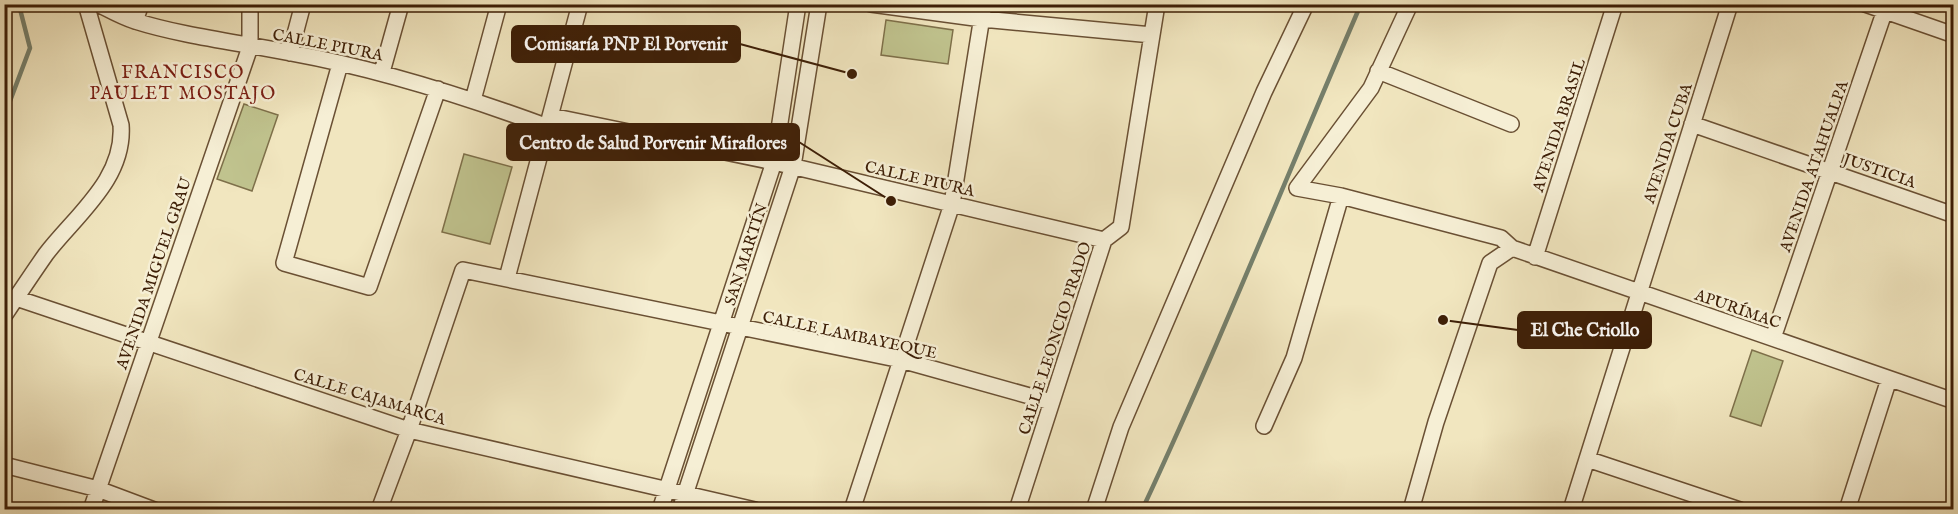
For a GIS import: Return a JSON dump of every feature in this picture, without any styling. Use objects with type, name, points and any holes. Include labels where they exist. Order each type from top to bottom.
[{"type":"street","points":[[4,316],[47,254],[108,179],[119,155],[122,141],[121,125],[87,4]]},
{"type":"street","name":"CALLE PIURA","points":[[98,4],[135,21],[250,47],[290,52],[382,72],[550,121],[793,166],[1104,240]]},
{"type":"street","points":[[135,21],[141,4]]},
{"type":"street","name":"AVENIDA MIGUEL GRAU","points":[[91,510],[250,47],[250,4]]},
{"type":"street","points":[[290,52],[303,4]]},
{"type":"street","points":[[382,72],[401,4]]},
{"type":"street","points":[[473,100],[499,4]]},
{"type":"street","points":[[507,278],[580,4]]},
{"type":"street","name":"SAN MARTÍN","points":[[660,510],[774,162],[798,4]]},
{"type":"street","name":"SAN MARTÍN","points":[[680,510],[793,166],[819,4]]},
{"type":"street","points":[[871,4],[983,12],[1152,35]]},
{"type":"street","name":"CALLE LEONCIO PRADO","points":[[1017,510],[1104,240],[1121,227],[1157,4]]},
{"type":"street","points":[[1094,510],[1125,417],[1264,92],[1306,4]]},
{"type":"street","points":[[1410,4],[1378,71],[1510,124]]},
{"type":"street","name":"AVENIDA BRASIL","points":[[1535,256],[1615,4]]},
{"type":"street","name":"AVENIDA CUBA","points":[[1571,510],[1730,4]]},
{"type":"street","points":[[1865,4],[1886,8],[1953,35]]},
{"type":"street","name":"AVENIDA ATAHUALPA","points":[[1773,338],[1886,8]]},
{"type":"street","points":[[852,510],[952,204],[983,12]]},
{"type":"street","points":[[340,64],[284,263],[369,287],[438,89]]},
{"type":"street","name":"APURÍMAC","points":[[1378,71],[1371,88],[1297,188],[1341,196],[1501,238],[1512,248],[1953,401]]},
{"type":"street","name":"JUSTICIA","points":[[1692,124],[1953,215]]},
{"type":"street","points":[[1264,426],[1293,358],[1341,196]]},
{"type":"street","points":[[756,219],[774,225]]},
{"type":"street","points":[[1411,510],[1436,422],[1491,263],[1512,248]]},
{"type":"street","name":"CALLE LAMBAYEQUE","points":[[409,430],[463,270],[740,329],[901,360],[1052,402]]},
{"type":"street","name":"CALLE CAJAMARCA","points":[[16,298],[409,430],[755,510]]},
{"type":"street","points":[[1847,510],[1890,379]]},
{"type":"street","points":[[379,510],[409,430]]},
{"type":"street","points":[[684,438],[702,443]]},
{"type":"street","points":[[1587,459],[1740,510]]},
{"type":"street","points":[[4,465],[98,489],[154,510]]},
{"type":"green space","points":[[886,20],[953,30],[948,64],[881,55]]},
{"type":"green space","points":[[244,104],[278,115],[252,191],[217,179]]},
{"type":"green space","points":[[464,154],[512,167],[490,244],[442,232]]},
{"type":"green space","points":[[1752,350],[1783,361],[1761,426],[1730,416]]},
{"type":"waterway","points":[[4,106],[10,101],[30,48],[20,9],[12,4]]},
{"type":"waterway","points":[[1142,510],[1226,321],[1361,4]]},
{"type":"place","name":"Comisaría PNP El Porvenir","points":[[852,74]]},
{"type":"place","name":"Centro de Salud Porvenir Miraflores","points":[[891,201]]},
{"type":"place","name":"El Che Criollo","points":[[1443,320]]},
{"type":"district","name":"FRANCISCO PAULET MOSTAJO","points":[[183,82]]}]
